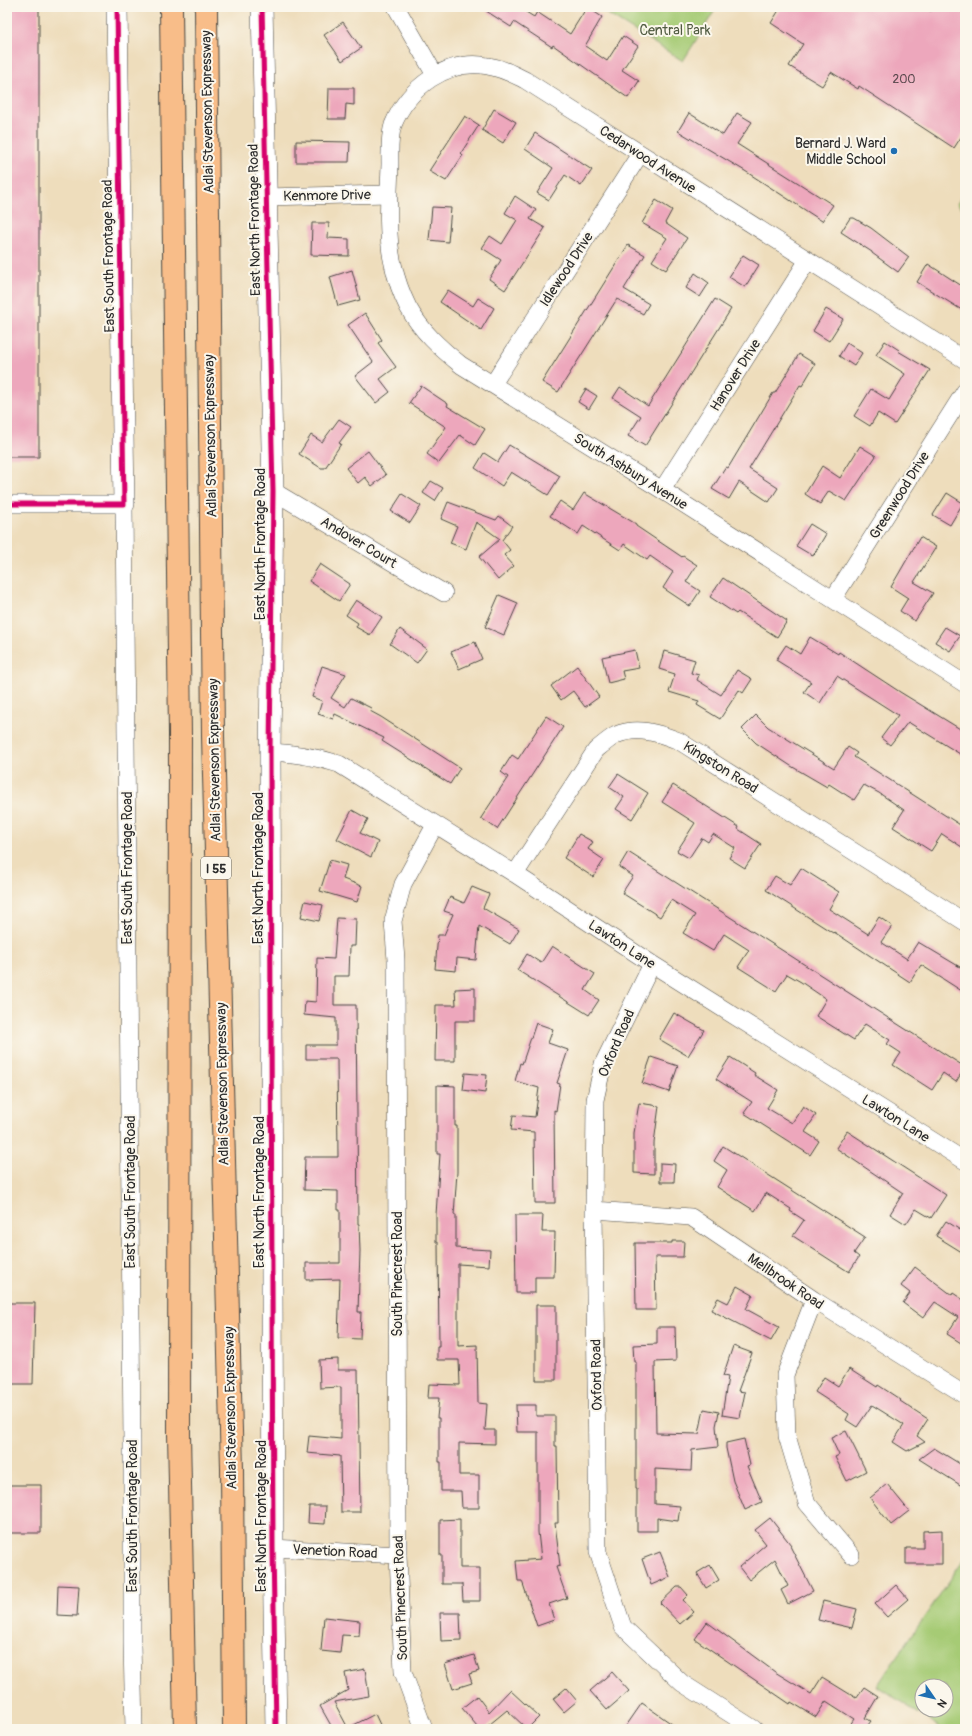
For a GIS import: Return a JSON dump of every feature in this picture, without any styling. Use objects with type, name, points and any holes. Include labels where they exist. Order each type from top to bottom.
[{"type":"highway","points":[[171,7],[180,734],[179,1434],[185,1729]]},
{"type":"highway","name":"Adlai Stevenson Expressway","points":[[206,7],[213,736],[232,1469],[234,1729]]},
{"type":"street","name":"East South Frontage Road","points":[[116,7],[124,504],[132,1434],[132,1644],[134,1729]]},
{"type":"street","name":"East North Frontage Road","points":[[262,7],[265,196],[273,491],[270,752],[272,1548],[276,1729]]},
{"type":"street","points":[[396,7],[435,76]]},
{"type":"street","name":"Cedarwood Avenue","points":[[389,194],[390,143],[393,126],[402,107],[416,90],[435,76],[451,69],[467,65],[487,65],[505,70],[525,80],[965,360]]},
{"type":"street","name":"Idlewood Drive","points":[[493,384],[640,154]]},
{"type":"street","name":"Kenmore Drive","points":[[265,196],[389,194]]},
{"type":"street","name":"South Ashbury Avenue","points":[[389,194],[390,245],[393,265],[408,307],[421,328],[438,347],[461,365],[662,490],[965,684]]},
{"type":"street","name":"Hanover Drive","points":[[662,490],[808,260]]},
{"type":"street","name":"Greenwood Drive","points":[[833,599],[965,391]]},
{"type":"street","name":"Andover Court","points":[[273,491],[444,593]]},
{"type":"street","points":[[7,504],[124,504]]},
{"type":"street","name":"Kingston Road","points":[[515,874],[596,750],[615,736],[631,731],[649,731],[663,734],[679,741],[965,922]]},
{"type":"street","name":"Lawton Lane","points":[[270,752],[317,757],[339,764],[515,874],[652,964],[965,1161]]},
{"type":"street","name":"South Pinecrest Road","points":[[424,1729],[403,1672],[398,1555],[396,960],[393,921],[403,884],[435,825]]},
{"type":"street","name":"Oxford Road","points":[[652,964],[604,1064],[595,1100],[594,1210],[598,1552],[623,1627],[682,1683],[754,1729]]},
{"type":"street","name":"Mellbrook Road","points":[[594,1210],[691,1217],[814,1300],[965,1395]]},
{"type":"street","points":[[814,1300],[785,1375],[787,1436],[808,1503],[851,1555]]},
{"type":"street","name":"Venetion Road","points":[[272,1548],[398,1555]]},
{"type":"green space","name":"Central Park","points":[[596,7],[717,7],[683,61]]},
{"type":"green space","points":[[965,191],[965,211],[957,204]]},
{"type":"green space","points":[[965,1558],[965,1729],[942,1729],[925,1718],[954,1718],[954,1678],[914,1678],[914,1710],[877,1686]]},
{"type":"building","points":[[7,7],[39,7],[39,457],[7,457]]},
{"type":"building","points":[[480,7],[518,7],[534,17],[537,12],[570,34],[587,7],[602,17],[585,46],[607,61],[623,36],[638,46],[622,70],[639,81],[628,98],[553,45],[552,47],[514,22],[511,27]]},
{"type":"building","points":[[781,7],[924,7],[930,11],[953,7],[965,14],[965,131],[954,148],[859,86],[858,89],[831,72],[822,86],[789,66],[803,44],[771,23]]},
{"type":"building","points":[[343,22],[361,48],[342,61],[324,35]]},
{"type":"building","points":[[329,88],[354,88],[354,105],[346,104],[345,119],[328,119]]},
{"type":"building","points":[[494,109],[516,122],[503,143],[482,130]]},
{"type":"building","points":[[689,113],[723,135],[737,113],[752,122],[737,144],[833,205],[822,221],[745,171],[678,131]]},
{"type":"building","points":[[465,116],[479,125],[461,153],[463,155],[446,181],[429,171]]},
{"type":"building","points":[[535,133],[592,170],[581,186],[565,175],[549,200],[537,193],[553,168],[525,149]]},
{"type":"building","points":[[296,141],[350,142],[349,162],[296,162]]},
{"type":"building","points":[[515,196],[536,210],[530,219],[545,228],[505,290],[489,279],[501,260],[482,248],[490,236],[502,244],[517,220],[505,213]]},
{"type":"building","points":[[656,200],[672,210],[665,223],[687,238],[666,270],[652,261],[667,238],[642,223]]},
{"type":"building","points":[[432,207],[451,208],[448,242],[429,240]]},
{"type":"building","points":[[850,218],[854,218],[871,228],[909,257],[898,272],[872,252],[841,232]]},
{"type":"building","points":[[312,223],[329,223],[328,238],[349,239],[349,256],[311,255]]},
{"type":"building","points":[[628,245],[645,255],[624,289],[649,304],[643,314],[617,299],[558,392],[542,382]]},
{"type":"building","points":[[743,255],[759,265],[745,287],[729,277]]},
{"type":"building","points":[[928,264],[965,288],[965,312],[917,282]]},
{"type":"building","points":[[352,270],[360,300],[338,306],[330,277]]},
{"type":"building","points":[[695,273],[709,283],[700,297],[686,288]]},
{"type":"building","points":[[448,290],[473,306],[478,298],[494,308],[481,330],[440,302]]},
{"type":"building","points":[[715,299],[731,309],[645,446],[628,436],[641,416],[613,398],[620,387],[648,406]]},
{"type":"building","points":[[826,309],[843,319],[829,341],[813,331]]},
{"type":"building","points":[[365,313],[382,340],[378,343],[396,367],[380,379],[390,392],[376,403],[355,376],[373,362],[348,325]]},
{"type":"building","points":[[885,341],[899,350],[898,351],[930,370],[895,424],[878,413],[870,426],[854,416],[871,389],[889,400],[905,374],[876,355]]},
{"type":"building","points":[[847,343],[862,353],[854,366],[839,356]]},
{"type":"building","points":[[799,354],[815,364],[802,386],[800,385],[749,469],[778,488],[769,502],[739,482],[729,499],[712,489],[726,467],[728,468],[773,393],[775,393]]},
{"type":"building","points":[[421,386],[448,404],[447,406],[485,429],[475,445],[460,435],[439,463],[427,454],[446,427],[409,403]]},
{"type":"building","points":[[586,389],[597,396],[589,409],[578,402]]},
{"type":"building","points":[[339,419],[351,427],[339,443],[341,444],[325,468],[321,468],[299,454],[311,435],[322,442]]},
{"type":"building","points":[[509,445],[560,476],[548,495],[511,472],[502,486],[475,468],[484,453],[498,462]]},
{"type":"building","points":[[860,446],[876,456],[846,501],[829,491],[820,504],[805,494],[822,466],[840,478]]},
{"type":"building","points":[[368,451],[386,475],[372,486],[365,477],[358,483],[346,468]]},
{"type":"building","points":[[431,481],[443,488],[435,501],[423,493]]},
{"type":"building","points":[[584,493],[636,524],[636,526],[682,557],[683,556],[697,565],[686,582],[700,591],[690,606],[663,588],[673,572],[650,556],[647,560],[624,544],[620,550],[583,526],[578,534],[550,516],[560,501],[573,510]]},
{"type":"building","points":[[947,493],[963,503],[950,525],[933,515]]},
{"type":"building","points":[[402,494],[421,506],[410,523],[391,511]]},
{"type":"building","points":[[448,502],[496,520],[499,516],[512,526],[502,540],[510,550],[504,555],[514,566],[498,580],[479,557],[500,539],[476,522],[466,549],[450,543],[457,526],[441,519]]},
{"type":"building","points":[[810,524],[826,534],[813,556],[796,546]]},
{"type":"building","points":[[920,537],[936,547],[914,582],[933,593],[915,621],[900,611],[908,598],[891,587]]},
{"type":"building","points":[[320,564],[350,584],[339,601],[309,581]]},
{"type":"building","points":[[723,578],[787,621],[777,637],[738,612],[736,614],[710,597]]},
{"type":"building","points":[[499,595],[518,603],[504,635],[485,627]]},
{"type":"building","points":[[356,600],[382,617],[370,635],[356,627],[358,623],[346,615]]},
{"type":"building","points":[[945,627],[960,636],[950,651],[935,642]]},
{"type":"building","points":[[400,629],[427,649],[417,663],[390,644]]},
{"type":"building","points":[[810,637],[838,654],[839,652],[965,732],[965,757],[908,722],[890,745],[881,738],[898,715],[837,676],[820,703],[804,692],[811,682],[776,660],[786,645],[800,654]]},
{"type":"building","points":[[475,642],[482,659],[459,669],[451,652]]},
{"type":"building","points":[[635,650],[639,668],[622,671],[624,679],[608,683],[602,657]]},
{"type":"building","points":[[664,651],[695,660],[691,673],[699,675],[697,680],[721,695],[737,670],[752,679],[743,693],[739,690],[720,719],[697,705],[699,701],[669,692],[675,674],[659,669]]},
{"type":"building","points":[[322,666],[346,674],[331,698],[345,707],[351,698],[371,708],[370,711],[460,768],[450,784],[382,741],[384,738],[335,714],[333,719],[318,714],[322,701],[312,697]]},
{"type":"building","points":[[577,666],[599,697],[585,707],[573,691],[561,700],[551,686]]},
{"type":"building","points":[[756,715],[768,727],[834,768],[848,747],[857,753],[854,757],[965,828],[965,849],[942,834],[931,851],[893,827],[904,810],[879,793],[864,785],[854,800],[829,784],[827,787],[791,766],[756,743],[742,729]]},
{"type":"building","points":[[546,716],[563,727],[497,829],[481,818],[508,777],[501,772],[512,755],[518,759]]},
{"type":"building","points":[[618,774],[648,793],[632,819],[616,809],[624,797],[609,787]]},
{"type":"building","points":[[673,785],[739,827],[738,829],[761,844],[745,868],[729,858],[735,848],[713,834],[708,842],[702,838],[689,858],[677,851],[695,823],[662,802]]},
{"type":"building","points":[[352,810],[368,819],[360,833],[378,842],[371,857],[337,839]]},
{"type":"building","points":[[579,834],[593,842],[588,849],[604,860],[593,877],[564,858]]},
{"type":"building","points":[[628,852],[965,1067],[956,1082],[943,1073],[932,1090],[893,1065],[901,1053],[887,1044],[890,1040],[865,1024],[854,1040],[816,1016],[826,999],[801,982],[787,974],[776,991],[738,967],[749,950],[724,934],[713,951],[683,933],[695,915],[671,900],[660,917],[622,893],[633,876],[619,867]]},
{"type":"building","points":[[330,860],[347,865],[343,879],[362,886],[357,902],[320,891]]},
{"type":"building","points":[[801,868],[839,892],[829,909],[868,934],[879,917],[892,926],[881,942],[907,959],[918,942],[965,970],[965,993],[921,965],[910,982],[834,932],[833,933],[766,890],[775,876],[790,885]]},
{"type":"building","points":[[472,887],[489,894],[483,908],[519,929],[510,944],[479,926],[476,960],[457,958],[456,971],[435,969],[438,935],[444,935],[453,914],[444,911],[450,897],[464,903]]},
{"type":"building","points":[[305,901],[323,905],[319,921],[301,917]]},
{"type":"building","points":[[337,918],[356,919],[355,946],[350,946],[349,976],[334,976],[334,1005],[356,1005],[358,1224],[360,1251],[358,1312],[361,1312],[360,1339],[338,1338],[340,1279],[306,1280],[306,1263],[340,1263],[340,1210],[338,1210],[338,1191],[304,1190],[305,1157],[338,1157],[337,1059],[306,1059],[306,1045],[336,1045],[336,1018],[304,1015],[305,1001],[316,1002],[317,958],[334,959]]},
{"type":"building","points":[[552,946],[595,974],[585,990],[599,1000],[589,1015],[517,970],[527,954],[541,963]]},
{"type":"building","points":[[475,988],[475,1021],[455,1021],[455,1061],[435,1061],[436,1005],[456,1005],[455,989]]},
{"type":"building","points":[[674,1013],[704,1030],[688,1056],[659,1039]]},
{"type":"building","points":[[536,1023],[553,1029],[548,1043],[568,1050],[557,1083],[560,1084],[556,1111],[554,1110],[555,1203],[535,1203],[534,1132],[511,1130],[513,1115],[535,1117],[539,1088],[515,1081],[520,1063],[522,1064]]},
{"type":"building","points":[[651,1057],[678,1066],[669,1092],[642,1083]]},
{"type":"building","points":[[730,1057],[755,1073],[754,1075],[778,1090],[767,1108],[792,1123],[803,1106],[816,1115],[805,1132],[819,1141],[810,1155],[744,1113],[752,1102],[716,1079]]},
{"type":"building","points":[[465,1073],[487,1075],[485,1093],[463,1090]]},
{"type":"building","points":[[437,1085],[455,1086],[457,1172],[454,1215],[456,1215],[456,1248],[490,1250],[489,1266],[458,1264],[458,1346],[477,1345],[478,1403],[487,1404],[485,1430],[495,1430],[495,1444],[459,1443],[459,1475],[479,1475],[479,1508],[462,1508],[461,1491],[441,1491],[441,1462],[439,1462],[439,1418],[437,1418],[439,1398],[428,1398],[429,1384],[460,1385],[459,1360],[437,1360],[437,1347],[439,1347],[438,1242],[436,1242],[436,1215],[440,1154],[437,1154]]},
{"type":"building","points":[[639,1103],[659,1106],[654,1143],[654,1174],[634,1173],[634,1133]]},
{"type":"building","points":[[847,1131],[946,1195],[931,1218],[916,1209],[906,1224],[890,1214],[903,1193],[836,1148]]},
{"type":"building","points":[[723,1146],[865,1237],[854,1253],[859,1257],[849,1272],[793,1236],[804,1220],[790,1211],[791,1209],[766,1193],[755,1211],[717,1187],[727,1170],[714,1161]]},
{"type":"building","points":[[660,1163],[675,1164],[674,1182],[660,1182]]},
{"type":"building","points":[[515,1215],[543,1215],[542,1232],[555,1232],[554,1277],[535,1277],[535,1293],[516,1293]]},
{"type":"building","points":[[946,1221],[965,1233],[965,1254],[936,1236]]},
{"type":"building","points":[[672,1241],[684,1241],[683,1257],[655,1257],[656,1310],[636,1310],[635,1243],[672,1243]]},
{"type":"building","points":[[915,1267],[952,1295],[953,1293],[965,1301],[965,1336],[961,1343],[947,1334],[958,1317],[935,1302],[923,1318],[903,1303],[910,1293],[901,1286]]},
{"type":"building","points":[[737,1286],[753,1295],[746,1309],[779,1327],[771,1341],[711,1310],[718,1298],[728,1303]]},
{"type":"building","points":[[7,1303],[35,1303],[33,1384],[7,1384]]},
{"type":"building","points":[[536,1305],[556,1305],[556,1380],[536,1380]]},
{"type":"building","points":[[657,1327],[675,1327],[676,1361],[655,1362],[656,1433],[699,1434],[704,1409],[719,1412],[716,1426],[718,1447],[692,1450],[691,1471],[655,1469],[655,1504],[680,1506],[678,1521],[657,1518],[657,1531],[637,1531],[636,1362],[634,1362],[633,1345],[657,1344]]},
{"type":"building","points":[[733,1346],[752,1353],[738,1391],[745,1392],[740,1418],[722,1415],[728,1377],[723,1376]]},
{"type":"building","points":[[338,1359],[338,1370],[358,1370],[360,1512],[341,1512],[340,1456],[307,1453],[309,1436],[341,1439],[341,1387],[320,1388],[319,1360]]},
{"type":"building","points":[[849,1369],[877,1387],[878,1385],[928,1419],[917,1436],[925,1442],[907,1451],[893,1442],[904,1425],[872,1405],[857,1427],[846,1420],[849,1414],[815,1392],[824,1377],[838,1386]]},
{"type":"building","points":[[516,1405],[536,1405],[536,1416],[555,1416],[558,1523],[555,1523],[560,1566],[556,1567],[567,1598],[549,1604],[554,1620],[537,1626],[522,1581],[518,1581],[516,1561],[541,1559],[538,1532],[538,1432],[517,1432]]},
{"type":"building","points":[[846,1431],[866,1471],[847,1481],[835,1457],[839,1455],[831,1438]]},
{"type":"building","points":[[744,1439],[750,1465],[747,1466],[762,1502],[745,1510],[733,1481],[726,1448],[726,1443]]},
{"type":"building","points":[[934,1448],[965,1467],[965,1488],[919,1459]]},
{"type":"building","points":[[887,1484],[909,1511],[891,1525],[870,1498]]},
{"type":"building","points":[[7,1485],[41,1485],[41,1533],[7,1533]]},
{"type":"building","points":[[309,1506],[326,1506],[325,1524],[308,1523]]},
{"type":"building","points":[[770,1518],[791,1545],[790,1546],[813,1591],[788,1604],[781,1590],[788,1586],[775,1559],[749,1580],[739,1567],[766,1544],[755,1530]]},
{"type":"building","points":[[460,1519],[460,1568],[480,1568],[480,1601],[463,1601],[462,1584],[442,1584],[440,1520]]},
{"type":"building","points":[[942,1530],[942,1564],[906,1564],[906,1548],[923,1548],[923,1531]]},
{"type":"building","points":[[660,1552],[670,1577],[651,1585],[642,1559]]},
{"type":"building","points":[[710,1565],[719,1580],[706,1588],[697,1573]]},
{"type":"building","points":[[58,1585],[79,1586],[77,1616],[57,1615]]},
{"type":"building","points":[[896,1585],[908,1599],[887,1617],[875,1604]]},
{"type":"building","points":[[677,1587],[681,1587],[688,1595],[683,1600],[694,1612],[680,1624],[660,1603]]},
{"type":"building","points":[[823,1601],[857,1609],[852,1628],[818,1620]]},
{"type":"building","points":[[440,1613],[460,1613],[461,1640],[441,1641]]},
{"type":"building","points":[[324,1617],[360,1621],[359,1636],[342,1635],[340,1653],[321,1651]]},
{"type":"building","points":[[707,1622],[775,1672],[811,1694],[822,1677],[856,1698],[864,1687],[878,1696],[865,1718],[871,1721],[865,1729],[847,1729],[854,1719],[826,1701],[816,1717],[791,1702],[790,1704],[695,1639]]},
{"type":"building","points":[[474,1655],[479,1671],[469,1674],[472,1683],[453,1689],[445,1664]]},
{"type":"building","points":[[365,1669],[369,1696],[334,1702],[348,1728],[375,1714],[382,1729],[333,1729],[320,1706],[348,1690],[345,1673]]},
{"type":"building","points":[[612,1672],[629,1691],[607,1710],[590,1691]]},
{"type":"building","points":[[566,1688],[577,1701],[564,1712],[553,1699]]},
{"type":"building","points":[[510,1690],[539,1717],[527,1729],[507,1710],[484,1729],[476,1729],[477,1726],[462,1708],[477,1696],[489,1712]]},
{"type":"building","points":[[642,1703],[679,1729],[624,1729]]},
{"type":"cycle path","points":[[7,504],[124,504],[117,7]]},
{"type":"cycle path","points":[[262,7],[273,491],[270,752],[273,1548],[276,1729]]},
{"type":"place","name":"Bernard J. Ward Middle School","points":[[894,151]]}]
